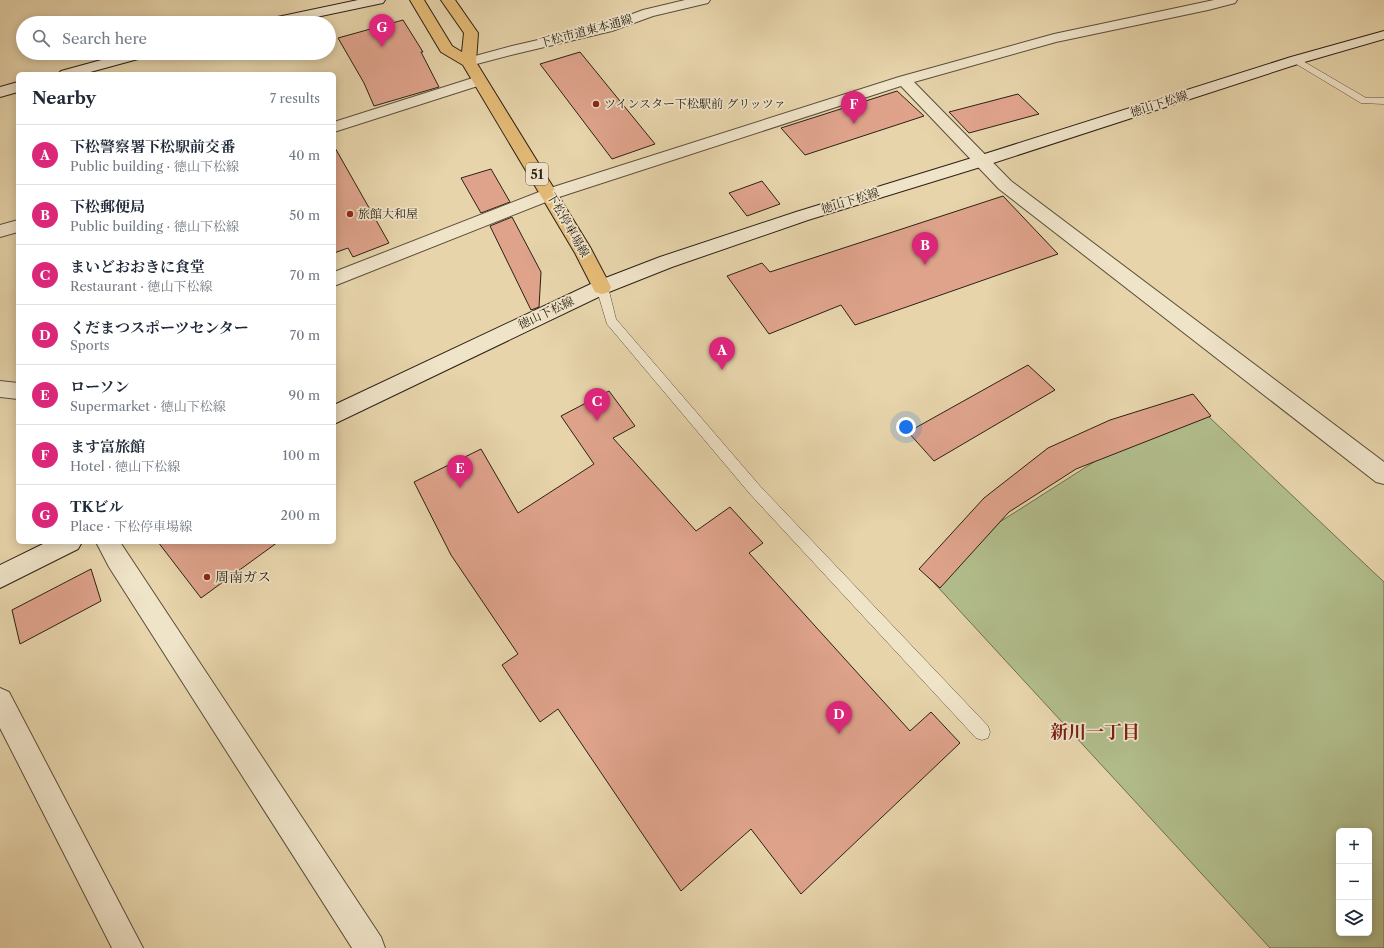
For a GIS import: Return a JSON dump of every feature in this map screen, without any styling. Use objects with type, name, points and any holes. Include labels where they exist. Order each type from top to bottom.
[{"type":"main road","points":[[416,0],[446,49],[469,62]]},
{"type":"main road","name":"下松停車場線","points":[[448,0],[470,33],[469,62],[479,81],[550,194],[584,252],[602,287]]},
{"type":"street","points":[[301,16],[378,0]]},
{"type":"street","name":"下松市道東本通線","points":[[469,62],[512,50],[607,28],[648,13],[703,0]]},
{"type":"street","points":[[336,278],[550,194],[904,80],[1054,38],[1208,6],[1230,0]]},
{"type":"street","name":"徳山下松線","points":[[336,414],[602,287],[666,262],[802,216],[981,161],[1296,60],[1384,35]]},
{"type":"street","points":[[73,72],[118,60]]},
{"type":"street","points":[[904,80],[1005,185],[1384,475]]},
{"type":"street","points":[[336,126],[479,81]]},
{"type":"street","points":[[0,92],[16,88]]},
{"type":"street","points":[[0,232],[16,227]]},
{"type":"street","points":[[0,389],[16,391]]},
{"type":"street","points":[[0,577],[66,544]]},
{"type":"street","points":[[109,544],[370,948]]},
{"type":"street","points":[[0,701],[128,948]]},
{"type":"lane","points":[[1296,60],[1364,101],[1384,101]]},
{"type":"lane","points":[[602,287],[611,321],[754,490],[982,732]]},
{"type":"green space","points":[[1191,400],[1384,582],[1384,948],[1270,948],[923,571]]},
{"type":"building","points":[[403,20],[423,52],[421,52],[439,87],[374,106],[364,83],[338,38]]},
{"type":"building","name":"ツインスター下松駅前 グリッツァ","points":[[580,52],[655,144],[612,159],[540,64]]},
{"type":"building","points":[[897,91],[924,116],[805,155],[781,128]]},
{"type":"building","points":[[1018,94],[1039,114],[969,133],[949,112]]},
{"type":"building","points":[[336,150],[389,243],[353,257],[348,248],[336,252]]},
{"type":"building","points":[[491,169],[510,202],[481,213],[461,178]]},
{"type":"building","points":[[762,181],[780,204],[747,216],[729,193]]},
{"type":"building","points":[[1003,196],[1058,254],[855,325],[841,305],[769,334],[727,276],[762,263],[770,272]]},
{"type":"building","points":[[512,217],[541,272],[539,307],[531,310],[490,226]]},
{"type":"building","points":[[1028,365],[1055,390],[934,461],[908,432]]},
{"type":"building","points":[[609,391],[635,426],[613,438],[696,531],[730,507],[763,543],[749,553],[910,731],[931,712],[960,743],[801,894],[751,829],[681,891],[558,709],[540,722],[502,665],[518,654],[451,555],[414,482],[481,449],[518,513],[594,464],[561,416]]},
{"type":"building","points":[[1193,394],[1211,416],[1076,469],[1009,512],[940,588],[919,569],[984,498],[1048,448],[1110,420]]},
{"type":"building","name":"周南ガス","points":[[160,544],[275,544],[201,598]]},
{"type":"building","points":[[91,569],[101,601],[20,644],[12,610]]},
{"type":"place","name":"TKビル","points":[[382,47]]},
{"type":"place","name":"ツインスター下松駅前 グリッツァ","points":[[596,104]]},
{"type":"place","name":"ます富旅館","points":[[854,124]]},
{"type":"place","name":"旅館大和屋","points":[[350,214]]},
{"type":"place","name":"下松郵便局","points":[[925,265]]},
{"type":"place","name":"下松警察署下松駅前交番","points":[[722,370]]},
{"type":"place","name":"まいどおおきに食堂","points":[[597,421]]},
{"type":"place","name":"ローソン","points":[[460,488]]},
{"type":"place","name":"周南ガス","points":[[207,577]]},
{"type":"place","name":"くだまつスポーツセンター","points":[[839,734]]},
{"type":"district","name":"新川一丁目","points":[[1095,732]]}]
